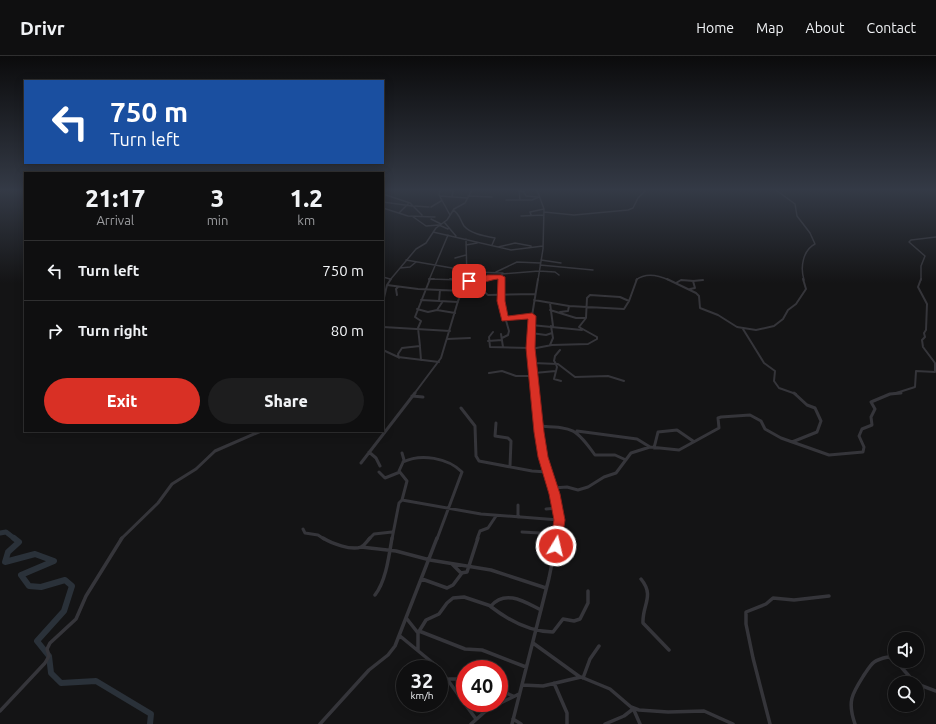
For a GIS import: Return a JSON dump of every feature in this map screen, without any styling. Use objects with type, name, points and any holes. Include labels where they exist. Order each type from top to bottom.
[{"type":"street","points":[[419,221],[426,226],[440,225],[448,229],[457,237]]},
{"type":"street","points":[[438,221],[440,225]]},
{"type":"street","points":[[462,221],[464,225],[472,231],[495,238],[492,245]]},
{"type":"street","points":[[512,724],[541,610],[558,534],[559,520],[558,508],[553,488],[543,457],[533,363],[530,348],[534,300],[543,254],[544,221]]},
{"type":"street","points":[[534,300],[569,306],[622,309],[625,308],[629,301],[634,283],[639,277],[659,276],[689,289],[699,296],[700,308],[742,329],[754,330],[774,326],[785,317],[788,310],[796,304],[806,289],[802,265],[806,252],[815,244],[811,234],[800,221]]},
{"type":"street","points":[[384,298],[390,278],[406,260],[418,248],[426,243],[433,232],[444,222],[448,229]]},
{"type":"street","points":[[433,232],[511,250],[543,246]]},
{"type":"street","points":[[421,360],[418,328],[421,321],[415,317],[417,308],[448,235]]},
{"type":"street","points":[[553,488],[567,487],[578,490],[588,487],[603,478],[616,473],[631,453],[652,448],[677,450],[719,428],[719,417],[750,415],[761,421],[766,429],[791,442],[829,456],[863,452],[864,447],[859,436],[862,429],[872,425],[871,417],[875,409],[871,402],[890,394],[900,393],[915,387],[916,371],[935,372],[935,363],[922,344],[926,330],[927,305],[918,287],[921,281],[921,266],[924,256],[909,242],[911,240],[936,237]]},
{"type":"street","points":[[361,463],[439,362],[466,281],[468,271],[466,239]]},
{"type":"street","points":[[466,245],[479,242]]},
{"type":"street","points":[[498,247],[503,244],[524,244],[532,247]]},
{"type":"street","points":[[455,258],[466,255]]},
{"type":"street","points":[[406,260],[468,271],[504,273],[539,271],[557,272],[559,275]]},
{"type":"street","points":[[400,268],[410,267],[416,262]]},
{"type":"street","points":[[496,272],[517,262],[554,262],[561,264]]},
{"type":"street","points":[[541,262],[552,266],[594,270]]},
{"type":"street","points":[[550,272],[554,262]]},
{"type":"street","points":[[488,340],[502,339],[509,333],[501,295],[501,277],[504,273]]},
{"type":"street","points":[[384,277],[390,278]]},
{"type":"street","points":[[429,279],[442,278],[480,282],[487,278],[501,277]]},
{"type":"street","points":[[676,284],[681,280],[703,280]]},
{"type":"street","points":[[689,289],[695,288],[694,281]]},
{"type":"street","points":[[387,285],[463,291]]},
{"type":"street","points":[[397,295],[396,289],[398,286]]},
{"type":"street","points":[[439,301],[440,290]]},
{"type":"street","points":[[482,290],[486,295],[535,294]]},
{"type":"street","points":[[582,330],[579,327],[586,318],[587,298],[591,295],[620,297],[629,301]]},
{"type":"street","points":[[421,300],[458,302]]},
{"type":"street","points":[[437,310],[443,301]]},
{"type":"street","points":[[550,303],[550,310],[554,321],[552,326],[553,340],[550,345]]},
{"type":"street","points":[[550,310],[560,312],[568,311],[569,306]]},
{"type":"street","points":[[417,308],[428,312],[437,310],[455,313]]},
{"type":"street","points":[[560,312],[566,317],[586,318]]},
{"type":"street","points":[[505,319],[532,316]]},
{"type":"street","points":[[493,332],[489,336],[488,340],[490,347],[530,348],[550,345],[588,344],[598,339],[582,330],[531,325]]},
{"type":"street","points":[[384,327],[450,331]]},
{"type":"street","points":[[742,329],[751,340],[764,363],[774,370],[774,382],[778,387],[794,393],[807,405],[817,411],[821,421],[817,432],[791,442]]},
{"type":"street","points":[[531,334],[546,335],[552,333]]},
{"type":"street","points":[[501,334],[503,347]]},
{"type":"street","points":[[447,339],[470,338]]},
{"type":"street","points":[[399,358],[398,354],[402,348],[420,347]]},
{"type":"street","points":[[384,350],[399,358],[439,362]]},
{"type":"street","points":[[560,350],[555,356],[554,362],[557,365],[555,379],[561,381]]},
{"type":"street","points":[[533,363],[554,362],[566,368],[573,376],[608,376],[624,381]]},
{"type":"street","points":[[489,373],[502,371],[516,376],[556,371]]},
{"type":"street","points":[[412,396],[423,397]]},
{"type":"street","points":[[461,408],[475,426],[476,456],[479,461],[532,471],[547,472]]},
{"type":"street","points":[[496,423],[495,436],[508,438],[510,441],[510,466]]},
{"type":"street","points":[[539,426],[566,427],[577,431],[637,439],[652,448]]},
{"type":"street","points":[[652,448],[659,431],[677,430],[693,441]]},
{"type":"street","points":[[577,431],[590,446],[595,455],[615,455],[626,460]]},
{"type":"street","points":[[0,711],[45,664],[49,656],[47,649],[50,642],[76,619],[86,596],[121,539],[158,503],[172,484],[196,469],[215,451],[259,432]]},
{"type":"street","points":[[369,452],[376,458],[380,466]]},
{"type":"street","points":[[402,453],[404,462]]},
{"type":"street","points":[[320,724],[369,670],[388,655],[400,636],[460,480],[460,470],[449,462],[428,457],[414,457],[404,462],[399,468],[400,472],[407,481],[402,500],[399,503],[392,532],[390,550],[379,590],[375,595]]},
{"type":"street","points":[[379,472],[385,478],[400,472]]},
{"type":"street","points":[[402,500],[448,509],[497,516],[559,520]]},
{"type":"street","points":[[518,504],[518,517]]},
{"type":"street","points":[[546,510],[558,508]]},
{"type":"street","points":[[422,579],[447,588],[453,585],[462,573],[466,573],[469,567],[480,531],[488,528],[497,516]]},
{"type":"street","points":[[303,529],[307,533],[318,535],[332,544],[390,550],[430,560],[502,573],[546,588]]},
{"type":"street","points":[[361,547],[374,534],[392,532]]},
{"type":"street","points":[[522,532],[558,534]]},
{"type":"street","points":[[452,564],[462,573]]},
{"type":"street","points":[[641,579],[645,583],[648,592],[643,623],[670,650]]},
{"type":"street","points":[[418,650],[419,632],[427,618],[432,615],[439,614],[448,601],[452,599],[470,599],[489,606],[499,613],[536,630],[552,632],[563,619],[575,621],[579,620],[590,600],[588,591]]},
{"type":"street","points":[[770,724],[759,686],[746,613],[748,610],[766,604],[773,598],[794,600],[829,596]]},
{"type":"street","points":[[489,606],[492,606],[495,601],[511,597],[541,610]]},
{"type":"street","points":[[407,619],[419,632],[465,649],[482,650],[526,667]]},
{"type":"street","points":[[400,636],[430,660]]},
{"type":"street","points":[[533,643],[582,678],[610,689],[633,708],[640,724]]},
{"type":"street","points":[[582,678],[590,659],[599,646]]},
{"type":"street","points":[[855,724],[850,713],[851,694],[872,662],[888,657]]},
{"type":"street","points":[[901,668],[909,676]]},
{"type":"street","points":[[522,685],[539,687],[582,678]]},
{"type":"street","points":[[448,680],[456,680]]},
{"type":"street","points":[[448,680],[476,720]]},
{"type":"street","points":[[554,683],[567,713],[567,724]]},
{"type":"street","points":[[924,687],[936,691]]},
{"type":"street","points":[[508,694],[514,696]]},
{"type":"street","points":[[471,724],[488,709],[519,694]]},
{"type":"street","points":[[605,724],[624,716],[633,708],[668,712],[704,711],[733,724]]},
{"type":"street","points":[[513,718],[521,724]]},
{"type":"waterway","points":[[0,533],[6,532],[15,539]]},
{"type":"waterway","points":[[14,538],[19,542],[8,552],[5,562],[35,554],[54,561],[21,575],[29,586],[41,587],[65,580],[72,586],[64,611],[37,641],[49,656],[51,673],[61,683],[96,681],[151,714],[150,724]]},
{"type":"route","points":[[469,281],[479,282],[487,278],[501,277],[501,301],[505,319],[521,316],[532,316],[530,348],[535,380],[537,418],[543,457],[558,509],[559,520],[556,546]]}]
